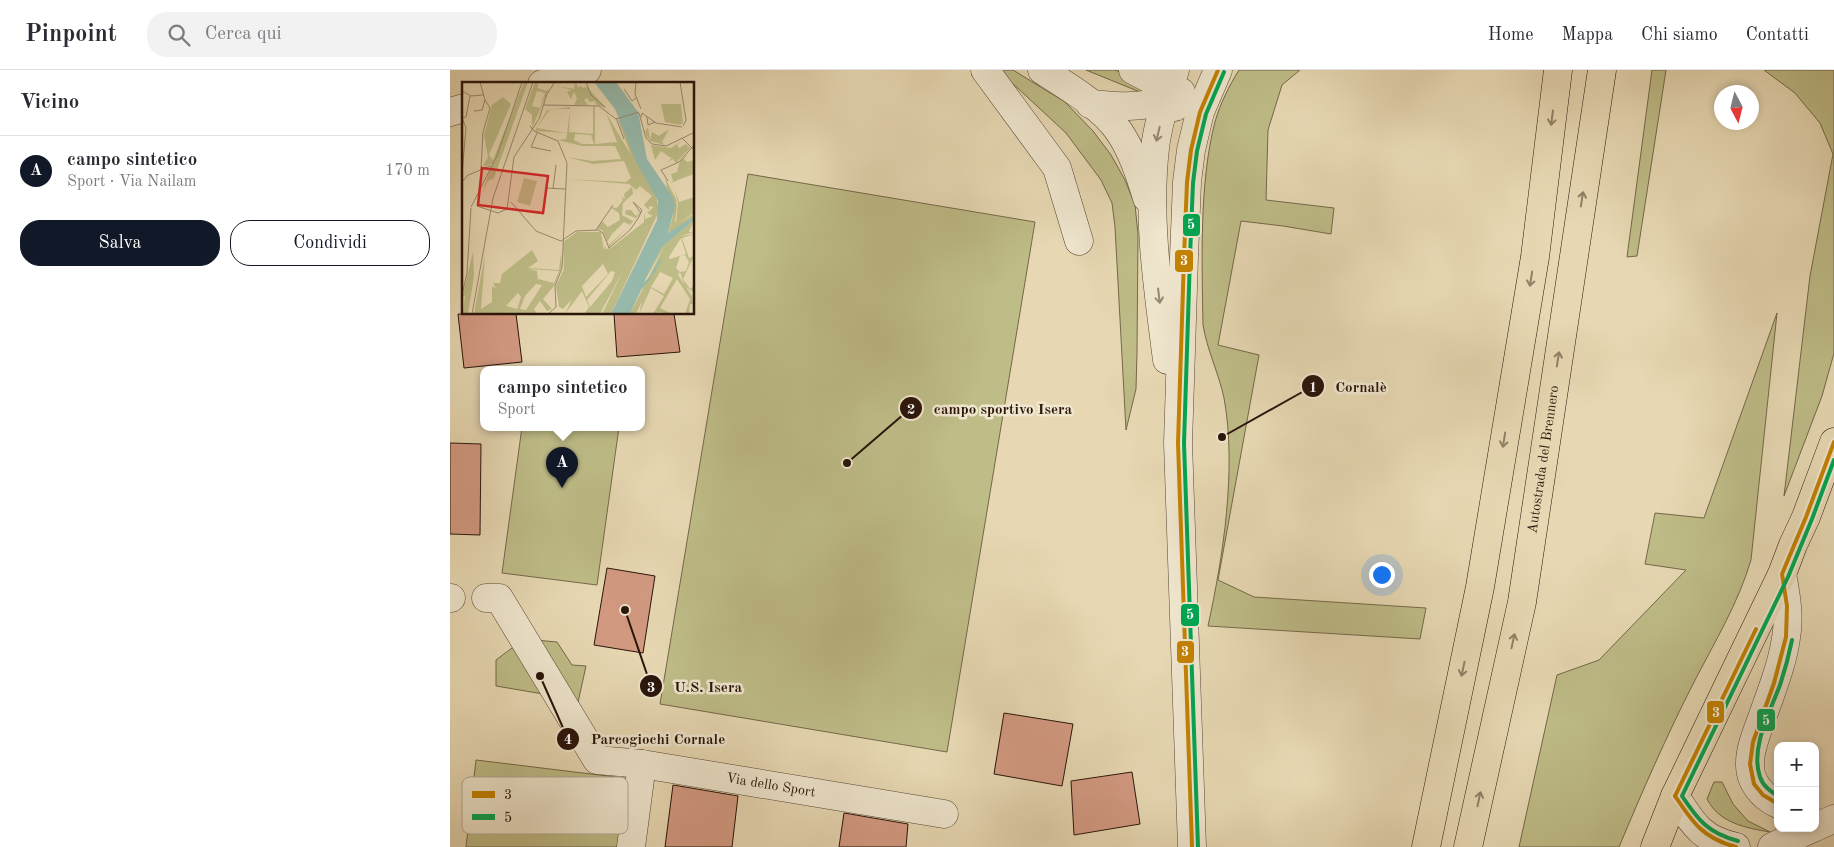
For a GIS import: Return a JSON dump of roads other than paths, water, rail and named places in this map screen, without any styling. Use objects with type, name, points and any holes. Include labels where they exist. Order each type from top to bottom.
[{"type":"main road","points":[[1426,847],[1480,587],[1535,257],[1558,70]]},
{"type":"main road","name":"Autostrada del Brennero","points":[[1468,847],[1522,602],[1602,70]]},
{"type":"main road","points":[[1654,847],[1675,796],[1782,574],[1834,442]]},
{"type":"street","points":[[548,82],[587,70]]},
{"type":"street","points":[[985,70],[1057,168],[1079,241]]},
{"type":"street","points":[[1042,70],[1100,111],[1118,130],[1130,152],[1152,211]]},
{"type":"street","points":[[1133,70],[1154,81],[1167,96],[1183,120],[1191,150]]},
{"type":"street","points":[[1175,70],[1155,146],[1152,211],[1153,248],[1178,444]]},
{"type":"street","points":[[1090,104],[1135,106],[1157,102],[1167,96],[1188,90],[1211,70]]},
{"type":"street","points":[[1192,847],[1178,444],[1187,191],[1191,150],[1200,112],[1218,70]]},
{"type":"street","points":[[1774,802],[1763,795],[1754,784],[1750,764],[1753,742],[1774,683],[1786,637],[1787,606],[1782,574]]},
{"type":"street","name":"Via dello Sport","points":[[486,598],[499,598],[597,760],[642,764],[944,814]]},
{"type":"street","points":[[632,847],[642,764]]},
{"type":"street","points":[[1675,796],[1694,825],[1712,840],[1736,847]]},
{"type":"street","points":[[1819,810],[1834,811]]},
{"type":"street","points":[[1819,826],[1834,818]]},
{"type":"street","points":[[1772,847],[1805,832]]},
{"type":"place","name":"Cornalè","points":[[1222,437]]},
{"type":"place","name":"campo sportivo Isera","points":[[847,463]]},
{"type":"place","name":"campo sintetico","points":[[562,488]]},
{"type":"place","name":"U.S. Isera","points":[[625,610]]},
{"type":"place","name":"Parcogiochi Cornale","points":[[540,676]]}]
